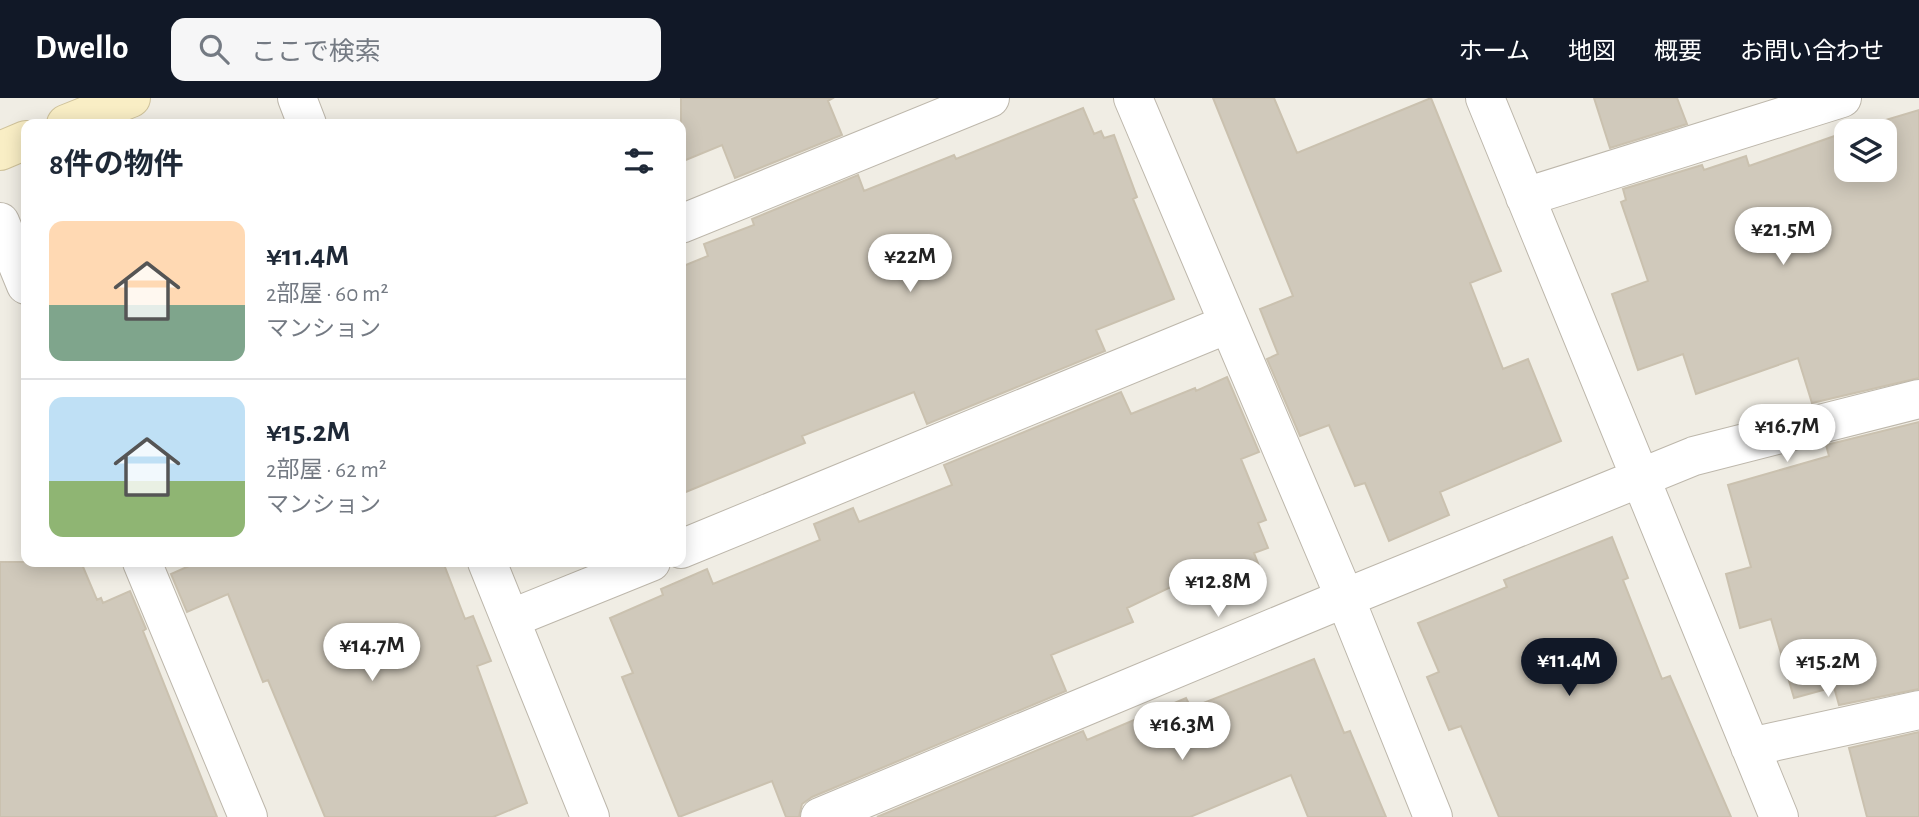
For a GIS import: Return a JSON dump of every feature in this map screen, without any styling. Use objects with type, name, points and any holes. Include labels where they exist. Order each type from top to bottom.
[{"type":"street","points":[[78,119],[131,98]]},
{"type":"street","points":[[297,98],[305,119]]},
{"type":"street","points":[[686,222],[990,98]]},
{"type":"street","points":[[1133,98],[1345,598],[1433,817]]},
{"type":"street","points":[[1485,98],[1779,817]]},
{"type":"street","points":[[1525,197],[1842,98]]},
{"type":"street","points":[[0,151],[21,142]]},
{"type":"street","points":[[0,222],[21,273]]},
{"type":"street","points":[[686,547],[1228,324]]},
{"type":"street","points":[[820,817],[1694,456],[1919,399]]},
{"type":"street","points":[[144,567],[248,817]]},
{"type":"street","points":[[489,567],[590,817]]},
{"type":"street","points":[[510,619],[639,567]]},
{"type":"street","points":[[1750,747],[1919,710]]},
{"type":"building","points":[[681,98],[833,98],[828,101],[842,135],[735,178],[722,145],[686,160],[686,119],[681,119]]},
{"type":"building","points":[[1213,98],[1274,98],[1297,153],[1431,98],[1501,271],[1470,283],[1503,369],[1528,359],[1561,441],[1440,492],[1449,515],[1389,541],[1365,483],[1355,486],[1329,425],[1300,436],[1267,359],[1278,354],[1260,309],[1293,296]]},
{"type":"building","points":[[1594,98],[1677,98],[1687,124],[1610,148]]},
{"type":"building","points":[[1083,108],[1094,134],[1101,131],[1104,138],[1114,135],[1137,197],[1133,199],[1174,299],[1096,330],[1105,351],[927,424],[914,392],[802,436],[805,443],[686,492],[686,265],[708,256],[704,244],[754,225],[752,219],[858,175],[864,191],[954,155],[956,159]]},
{"type":"building","points":[[1919,110],[1919,378],[1812,403],[1798,358],[1696,394],[1683,354],[1638,370],[1612,294],[1648,281],[1621,202],[1626,200],[1623,189],[1702,165],[1704,170],[1746,156],[1749,166],[1834,136],[1834,182],[1897,182],[1897,119],[1889,119]]},
{"type":"building","points":[[1227,377],[1259,452],[1241,459],[1266,520],[1258,523],[1268,548],[1254,553],[1261,571],[1214,590],[1206,570],[1127,608],[1133,622],[1051,655],[1066,691],[812,797],[802,804],[799,817],[786,817],[772,781],[679,817],[622,677],[633,673],[610,618],[663,595],[661,589],[707,569],[713,584],[820,540],[814,524],[853,508],[859,522],[952,485],[944,465],[1121,392],[1131,414]]},
{"type":"building","points":[[1919,422],[1919,689],[1839,705],[1834,687],[1794,698],[1771,619],[1740,628],[1726,574],[1751,567],[1728,485],[1829,456],[1826,445]]},
{"type":"building","points":[[1612,537],[1628,578],[1623,580],[1662,679],[1670,676],[1731,817],[1499,817],[1461,726],[1449,730],[1427,677],[1439,672],[1418,623],[1507,587],[1504,580]]},
{"type":"building","points":[[0,562],[21,562],[21,567],[83,567],[97,600],[101,598],[103,603],[130,591],[146,629],[143,631],[217,817],[0,817]]},
{"type":"building","points":[[187,567],[445,567],[465,619],[473,616],[491,661],[477,666],[527,803],[493,817],[325,817],[268,680],[263,682],[228,594],[187,612],[171,574]]},
{"type":"building","points":[[1314,659],[1344,733],[1350,731],[1386,817],[1308,817],[1291,775],[1190,817],[877,817],[1083,731],[1087,740],[1186,698],[1191,708]]},
{"type":"building","points":[[1919,732],[1919,817],[1867,817],[1849,748]]}]
